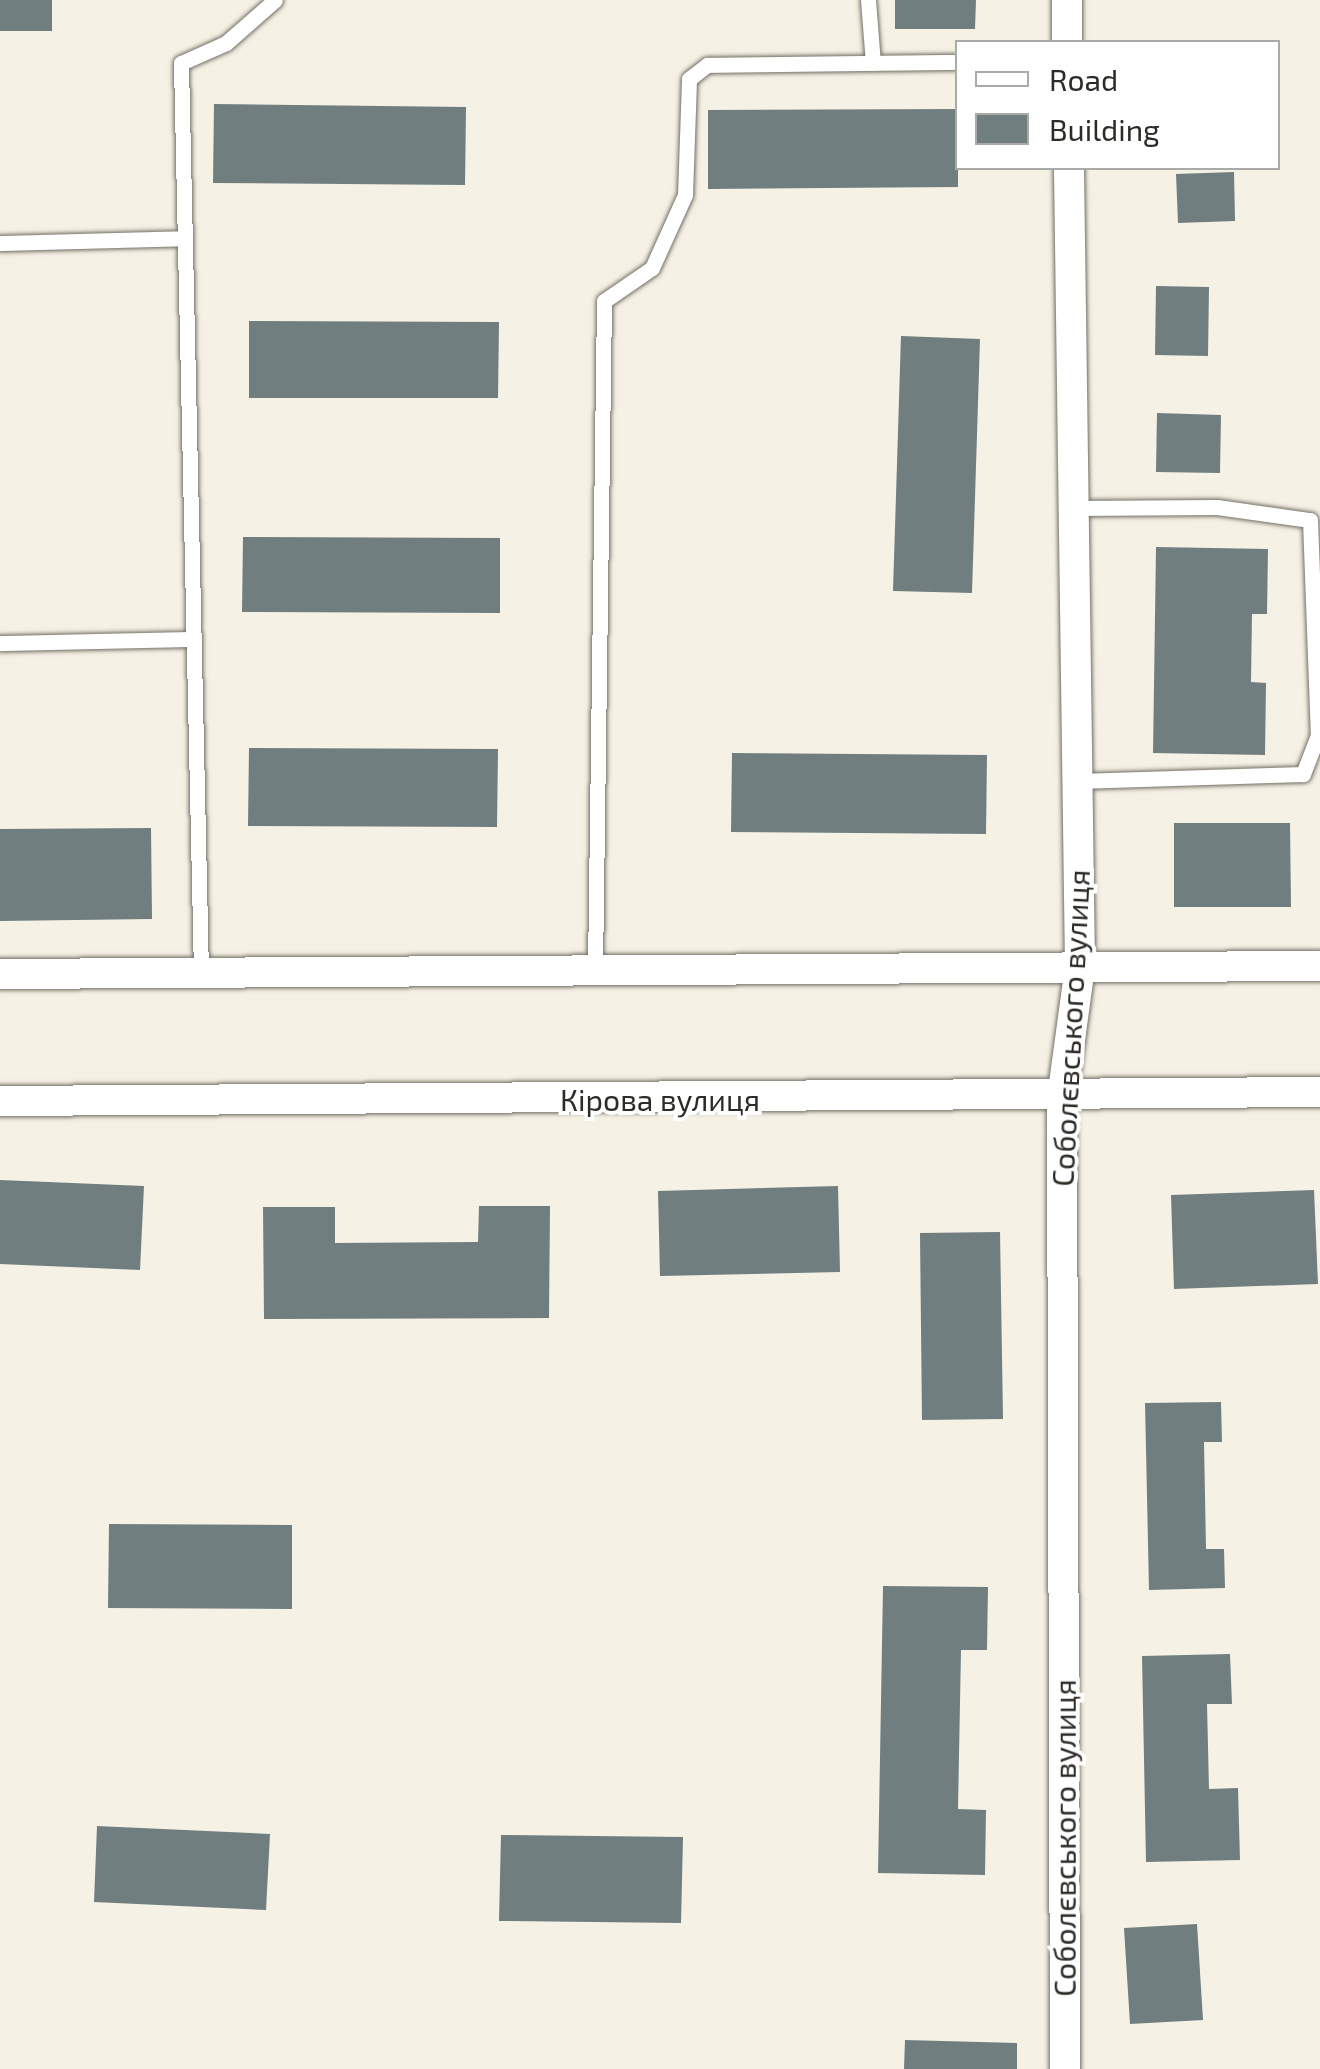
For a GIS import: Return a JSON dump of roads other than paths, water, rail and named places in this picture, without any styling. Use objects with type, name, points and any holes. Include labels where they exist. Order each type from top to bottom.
[{"type":"street","points":[[1067,0],[1068,40]]},
{"type":"street","name":"Соболєвського вулиця","points":[[1065,2069],[1062,1098],[1080,967],[1069,170]]},
{"type":"street","points":[[0,974],[1320,966]]},
{"type":"street","name":"Кірова вулиця","points":[[0,1101],[1062,1098],[1320,1092]]},
{"type":"lane","points":[[202,973],[180,63],[226,43],[275,0]]},
{"type":"lane","points":[[868,0],[873,63]]},
{"type":"lane","points":[[595,970],[604,301],[652,268],[685,195],[689,79],[707,65],[955,62]]},
{"type":"lane","points":[[0,242],[185,238]]},
{"type":"lane","points":[[1074,508],[1217,506],[1310,520],[1318,735],[1303,774],[1077,782]]},
{"type":"lane","points":[[0,643],[194,639]]}]
